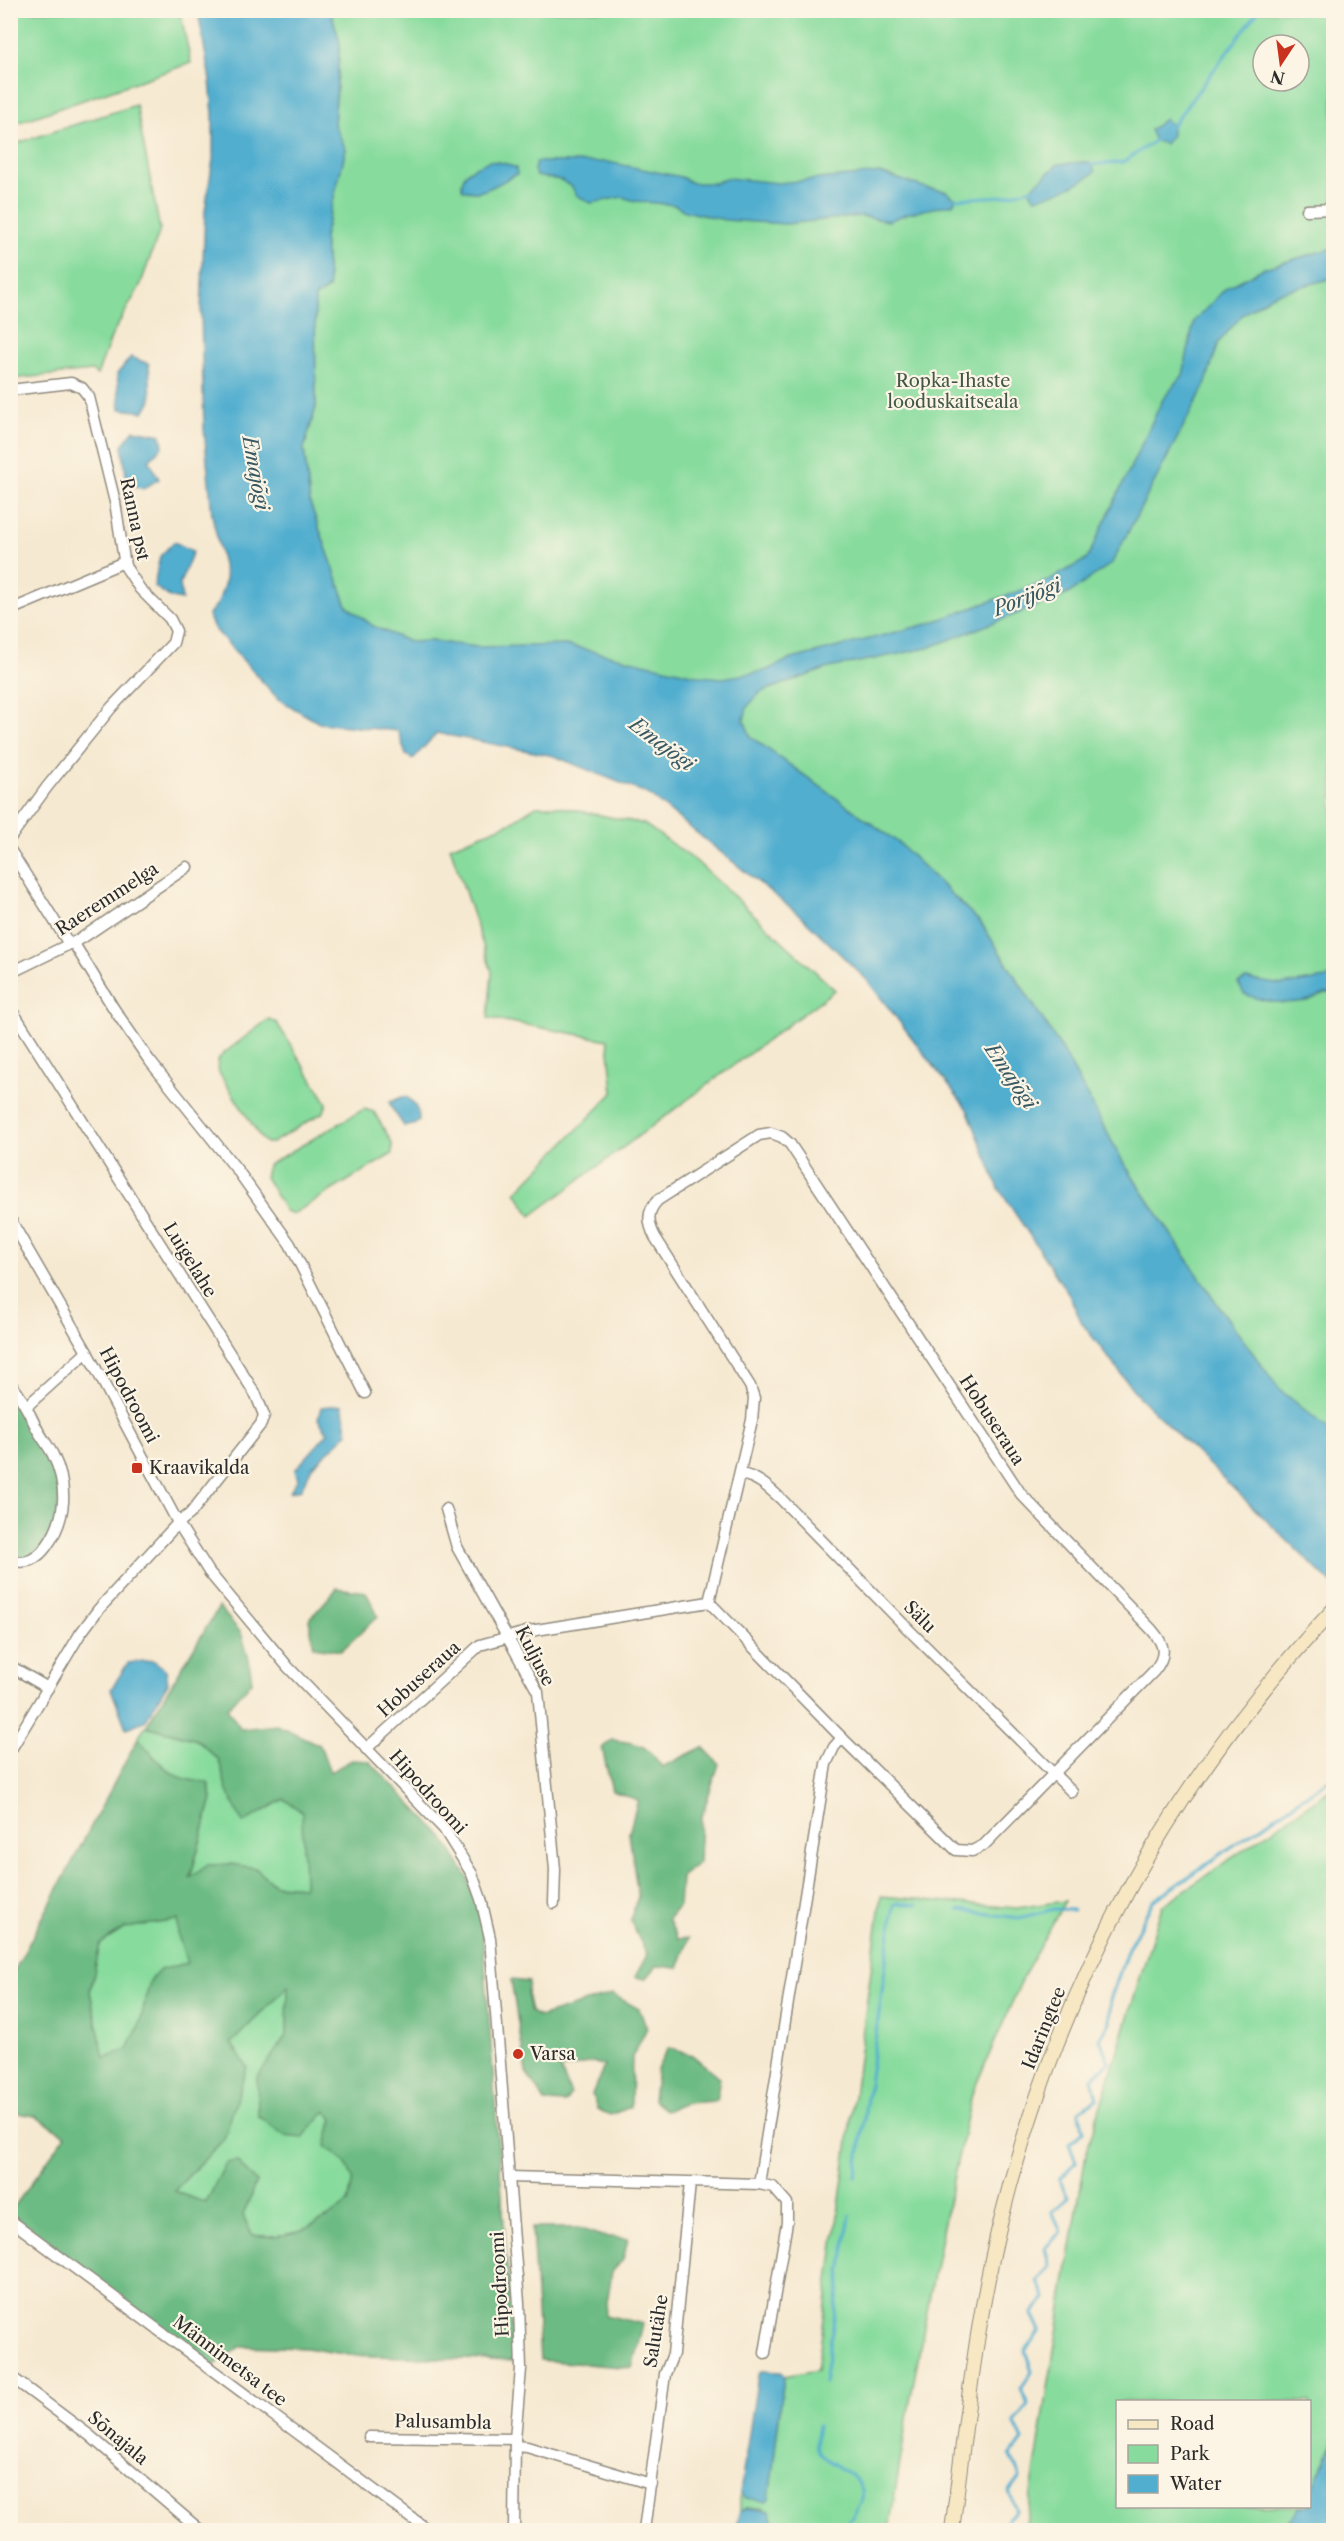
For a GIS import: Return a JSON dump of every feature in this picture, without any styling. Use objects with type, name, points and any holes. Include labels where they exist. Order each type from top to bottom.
[{"type":"main road","name":"Idaringtee","points":[[952,2530],[987,2285],[1002,2215],[1023,2138],[1046,2067],[1072,2003],[1143,1860],[1203,1768],[1274,1675],[1334,1609]]},
{"type":"street","points":[[1307,210],[1334,208]]},
{"type":"street","name":"Ranna pst","points":[[10,390],[71,383],[82,388],[89,397],[115,502],[123,562],[140,589],[170,619],[176,631],[173,643],[111,708],[47,787],[10,838]]},
{"type":"street","points":[[10,610],[123,562]]},
{"type":"street","points":[[10,850],[149,1060],[238,1171],[290,1244],[365,1393]]},
{"type":"street","name":"Raeremmelga","points":[[10,973],[71,943],[187,867]]},
{"type":"street","name":"Luigelahe","points":[[10,1007],[262,1407],[264,1415],[261,1424],[190,1514],[178,1523]]},
{"type":"street","name":"Hobuseraua","points":[[771,1133],[782,1137],[790,1144],[1021,1494],[1152,1630],[1163,1645],[1163,1657],[1154,1671],[984,1845],[964,1852],[956,1850],[842,1738],[710,1602],[740,1474],[754,1398],[750,1386],[655,1237],[649,1218],[652,1206],[658,1200],[759,1135],[771,1133]]},
{"type":"street","name":"Hipodroomi","points":[[10,1219],[87,1352],[178,1523],[210,1572],[256,1631],[444,1829],[472,1874],[481,1899],[490,1938],[519,2304],[521,2369],[515,2443],[514,2530]]},
{"type":"street","points":[[27,1406],[87,1352]]},
{"type":"street","points":[[10,1383],[27,1406],[60,1473],[64,1489],[62,1516],[54,1536],[37,1557],[26,1562],[10,1560]]},
{"type":"street","name":"Sälu","points":[[740,1474],[752,1476],[764,1483],[781,1499],[1072,1792]]},
{"type":"street","name":"Kuljuse","points":[[447,1509],[457,1547],[538,1692],[555,1869],[554,1903]]},
{"type":"street","points":[[10,1752],[80,1634],[98,1610],[178,1523]]},
{"type":"street","name":"Hobuseraua","points":[[366,1749],[480,1645],[530,1631],[710,1602]]},
{"type":"street","points":[[10,1666],[48,1688]]},
{"type":"street","points":[[759,2184],[826,1764],[834,1747],[842,1738]]},
{"type":"street","points":[[510,2177],[759,2184],[773,2187],[787,2203],[787,2222],[765,2353]]},
{"type":"street","name":"Salutähe","points":[[644,2530],[665,2374],[673,2354],[690,2183]]},
{"type":"street","name":"Männimetsa tee","points":[[10,2220],[428,2530]]},
{"type":"street","name":"Sõnajala","points":[[10,2376],[89,2434],[200,2530]]},
{"type":"street","name":"Palusambla","points":[[369,2437],[515,2443]]},
{"type":"street","points":[[515,2443],[651,2484]]},
{"type":"green space","points":[[10,11],[180,11],[191,63],[11,125]]},
{"type":"green space","name":"Ropka-Ihaste looduskaitseala","points":[[331,11],[1333,11],[1333,1433],[1279,1389],[1220,1308],[1123,1162],[1063,1051],[981,923],[899,843],[751,737],[744,721],[477,647],[430,641],[410,642],[373,626],[347,606],[310,503],[304,448],[316,407],[315,297],[329,288],[324,237],[346,149],[334,125],[340,43]]},
{"type":"green space","points":[[136,105],[160,230],[140,286],[112,335],[97,375],[92,371],[11,379],[11,145]]},
{"type":"green space","points":[[536,806],[556,806],[644,824],[696,861],[835,990],[531,1216],[516,1192],[613,1093],[608,1040],[488,1018],[492,972],[450,847],[510,823]]},
{"type":"green space","points":[[269,1019],[277,1023],[327,1103],[324,1112],[272,1143],[266,1143],[219,1073],[217,1061],[224,1053]]},
{"type":"green space","points":[[364,1109],[374,1112],[392,1143],[392,1154],[293,1214],[285,1211],[265,1177],[268,1165]]},
{"type":"green space","points":[[10,1390],[20,1400],[61,1483],[55,1529],[39,1554],[25,1561],[11,1557]]},
{"type":"green space","points":[[337,1588],[366,1592],[378,1616],[341,1651],[314,1647],[309,1620]]},
{"type":"green space","points":[[219,1607],[241,1633],[249,1659],[252,1682],[227,1708],[241,1729],[277,1725],[320,1745],[330,1772],[352,1760],[369,1761],[442,1836],[468,1878],[482,1923],[514,2361],[349,2355],[306,2348],[241,2346],[212,2367],[11,2220],[11,2211],[66,2135],[35,2116],[11,2112],[10,1979],[138,1738],[168,1770],[185,1779],[208,1782],[212,1798],[190,1878],[208,1865],[231,1864],[255,1868],[275,1885],[304,1887],[302,1812],[284,1799],[243,1823],[227,1791],[219,1760],[197,1740],[146,1726]],"holes":[[[178,1920],[178,1935],[187,1963],[160,1970],[150,1981],[140,2023],[128,2049],[104,2058],[90,1992],[100,1944],[125,1928]],[[288,1986],[287,2034],[257,2078],[258,2116],[284,2135],[303,2137],[326,2111],[333,2119],[326,2146],[345,2162],[353,2179],[348,2203],[326,2218],[303,2230],[279,2236],[252,2235],[243,2215],[256,2182],[237,2161],[226,2163],[206,2203],[174,2191],[224,2139],[247,2067],[231,2043]]]},
{"type":"green space","points":[[146,1726],[197,1740],[219,1760],[227,1791],[284,1799],[303,1812],[305,1887],[275,1885],[255,1868],[190,1879],[212,1798],[208,1782],[185,1779],[167,1770],[138,1738]]},
{"type":"green space","points":[[612,1740],[642,1746],[662,1767],[703,1747],[719,1764],[701,1818],[699,1862],[681,1877],[679,1906],[668,1919],[678,1939],[689,1938],[678,1968],[657,1966],[646,1979],[635,1977],[647,1955],[630,1920],[638,1897],[629,1833],[638,1800],[612,1791],[602,1748]]},
{"type":"green space","points":[[1333,1788],[1333,2530],[1025,2530],[1086,2154],[1162,1906]]},
{"type":"green space","points":[[881,1896],[1017,1908],[1065,1901],[1025,1973],[972,2094],[943,2226],[909,2407],[889,2530],[769,2530],[773,2519],[763,2508],[747,2508],[740,2511],[740,2492],[745,2498],[769,2498],[784,2376],[817,2370]]},
{"type":"green space","points":[[178,1920],[178,1935],[188,1963],[160,1970],[150,1981],[140,2023],[128,2049],[104,2058],[90,1992],[100,1944],[125,1928]]},
{"type":"green space","points":[[511,1980],[529,1982],[527,1993],[531,2012],[539,2017],[612,1994],[639,2009],[647,2028],[632,2057],[631,2107],[610,2115],[597,2109],[592,2095],[604,2066],[593,2062],[560,2069],[571,2094],[565,2103],[545,2102],[526,2072]]},
{"type":"green space","points":[[288,1986],[287,2034],[258,2078],[303,2137],[325,2111],[333,2118],[326,2146],[345,2162],[353,2179],[348,2203],[326,2218],[303,2230],[279,2236],[252,2235],[243,2215],[256,2182],[226,2163],[206,2203],[174,2191],[224,2139],[231,2043]]},
{"type":"green space","points":[[668,2048],[692,2055],[720,2078],[716,2101],[685,2103],[666,2111],[653,2100],[657,2069]]},
{"type":"green space","points":[[532,2228],[578,2228],[602,2236],[628,2239],[623,2260],[612,2272],[605,2315],[643,2324],[632,2368],[540,2360]]},
{"type":"water","points":[[198,11],[331,11],[340,43],[334,124],[346,149],[324,237],[329,288],[315,297],[316,407],[304,448],[310,503],[347,606],[373,626],[410,642],[430,641],[477,647],[566,645],[700,676],[723,678],[765,671],[788,660],[927,624],[1047,581],[1087,559],[1163,399],[1183,375],[1194,321],[1226,288],[1264,268],[1333,248],[1333,278],[1274,294],[1243,314],[1219,342],[1205,385],[1112,563],[1068,594],[928,648],[829,668],[761,692],[747,707],[744,720],[751,737],[899,843],[981,923],[1063,1051],[1123,1162],[1220,1308],[1279,1389],[1333,1433],[1333,1585],[1138,1396],[1082,1323],[1069,1295],[999,1189],[967,1109],[867,980],[802,917],[648,794],[554,756],[437,733],[413,759],[406,755],[398,731],[319,723],[278,699],[214,628],[208,615],[218,603],[226,579],[212,515],[204,429],[201,311],[205,211],[213,159],[213,114],[210,80]]},
{"type":"water","points":[[1165,119],[1172,125],[1172,135],[1165,144],[1155,141],[1150,130]]},
{"type":"water","points":[[489,161],[504,163],[516,168],[517,174],[483,191],[469,192],[462,189],[463,178],[466,174]]},
{"type":"water","points":[[536,162],[608,162],[681,177],[692,183],[714,183],[728,178],[778,183],[880,173],[927,188],[945,191],[956,199],[953,204],[909,213],[888,221],[861,216],[786,224],[725,220],[685,211],[675,205],[635,201],[622,197],[591,203],[576,195],[572,187],[561,180],[536,176],[534,170]]},
{"type":"water","points":[[1085,162],[1092,164],[1095,172],[1074,185],[1035,198],[1029,190],[1058,164]]},
{"type":"water","points":[[131,357],[149,364],[151,400],[144,412],[120,409],[117,374]]},
{"type":"water","points":[[134,430],[161,435],[163,446],[149,460],[159,479],[143,489],[127,483],[122,445]]},
{"type":"water","points":[[174,542],[193,551],[180,583],[182,600],[171,598],[154,586],[160,556]]},
{"type":"water","points":[[1333,977],[1333,993],[1290,1003],[1267,1001],[1244,994],[1238,983],[1246,979],[1282,985]]},
{"type":"water","points":[[407,1097],[417,1110],[419,1121],[414,1125],[404,1126],[391,1107],[390,1102]]},
{"type":"water","points":[[342,1405],[348,1433],[312,1467],[301,1489],[290,1492],[298,1479],[295,1470],[328,1433],[318,1419],[321,1407]]},
{"type":"water","points":[[153,1660],[166,1670],[168,1683],[145,1721],[126,1728],[111,1689],[128,1663]]},
{"type":"water","points":[[761,2371],[781,2372],[784,2376],[769,2499],[765,2501],[745,2498],[740,2492],[758,2375]]},
{"type":"water","points":[[1333,2445],[1333,2530],[1280,2530],[1299,2508],[1311,2508],[1311,2489]]},
{"type":"water","points":[[747,2508],[770,2511],[773,2519],[769,2530],[735,2530],[740,2511]]},
{"type":"waterway","points":[[1171,127],[1259,10]]},
{"type":"waterway","points":[[1090,165],[1124,162],[1157,139]]},
{"type":"waterway","points":[[956,199],[1004,196],[1031,189]]},
{"type":"waterway","points":[[1003,2530],[1001,2526],[1016,2510],[1009,2492],[1020,2477],[1011,2456],[1023,2440],[1014,2422],[1028,2405],[1021,2388],[1032,2372],[1025,2350],[1040,2331],[1032,2314],[1046,2298],[1038,2282],[1050,2267],[1045,2248],[1061,2232],[1052,2212],[1068,2198],[1059,2179],[1076,2162],[1069,2144],[1084,2131],[1079,2111],[1097,2099],[1092,2078],[1109,2063],[1100,2039],[1110,2022],[1110,2000],[1128,1949],[1153,1901],[1334,1776]]},
{"type":"waterway","points":[[856,2177],[894,1905],[898,1903],[917,1905]]},
{"type":"waterway","points":[[959,1910],[1019,1918],[1055,1909],[1073,1910]]},
{"type":"waterway","points":[[824,2383],[850,2215]]},
{"type":"waterway","points":[[818,2426],[816,2445],[820,2453],[858,2482],[862,2490],[861,2503],[843,2530]]},
{"type":"place","name":"Kraavikalda","points":[[137,1468]]},
{"type":"place","name":"Varsa","points":[[518,2054]]},
{"type":"water label","name":"Emajõgi","points":[[256,473]]},
{"type":"water label","name":"Porijõgi","points":[[1027,597]]},
{"type":"water label","name":"Emajõgi","points":[[662,744]]},
{"type":"water label","name":"Emajõgi","points":[[1011,1076]]}]
